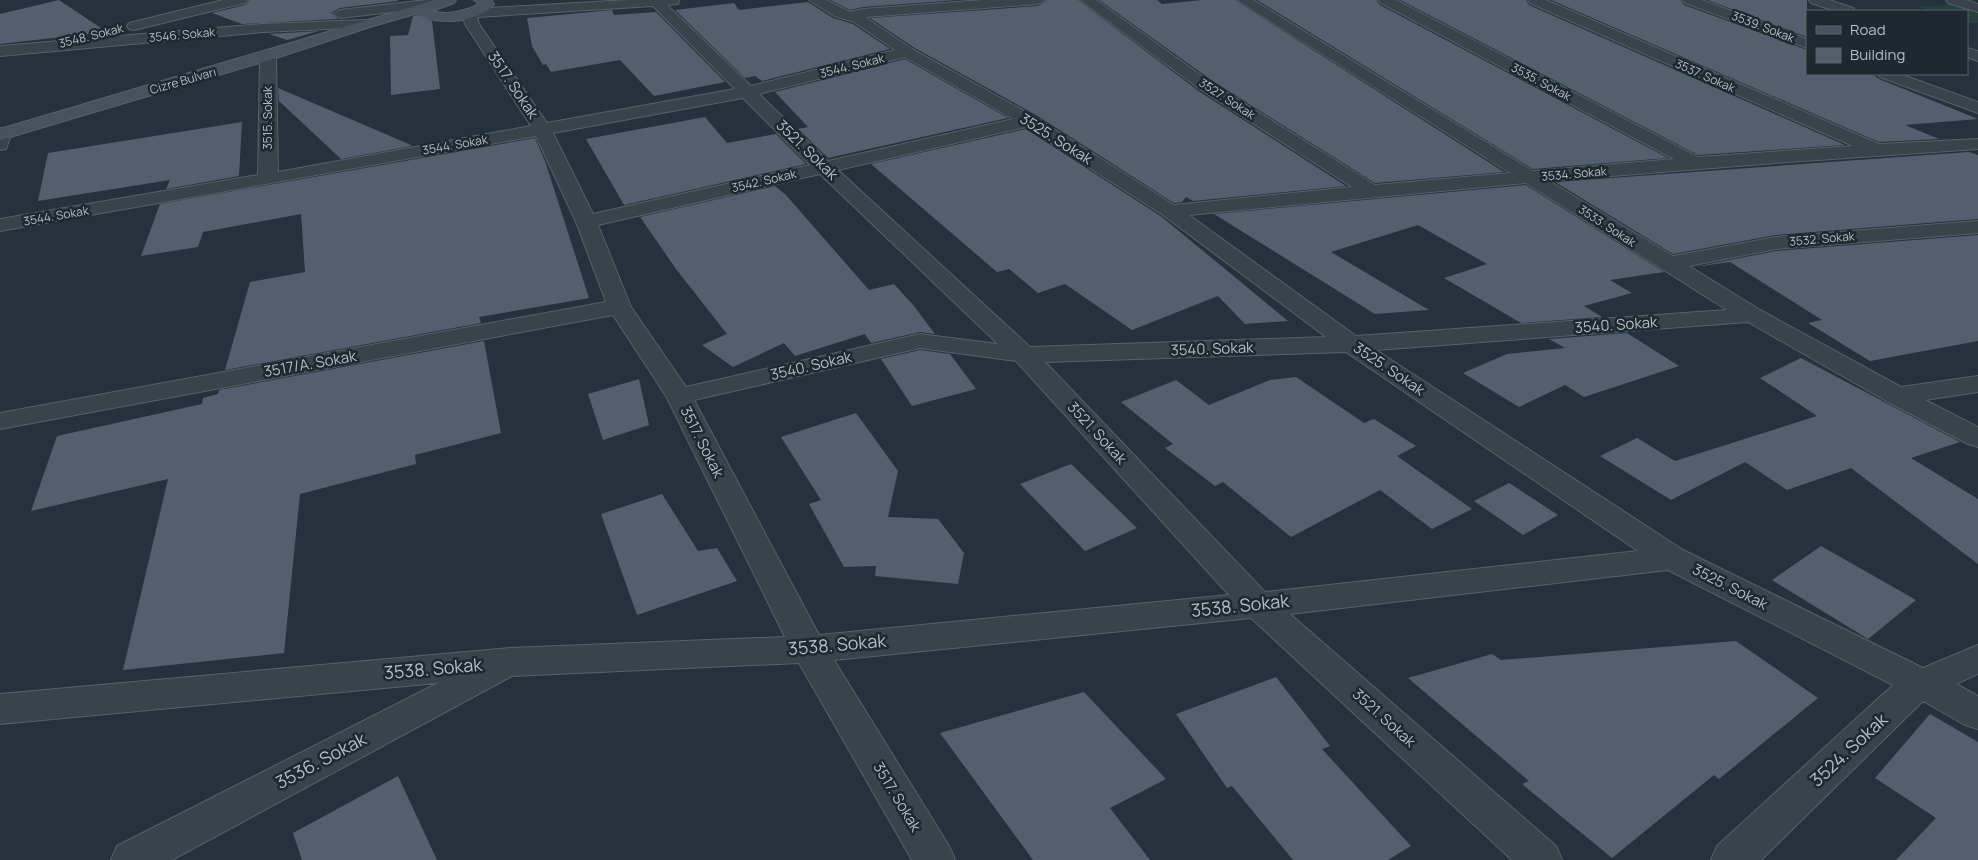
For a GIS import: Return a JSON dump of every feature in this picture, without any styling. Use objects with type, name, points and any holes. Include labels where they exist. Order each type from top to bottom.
[{"type":"main road","name":"Cizre Bulvarı","points":[[1,137],[268,56],[365,24],[440,6]]},
{"type":"street","name":"3548. Sokak","points":[[0,59],[240,0]]},
{"type":"street","points":[[476,10],[513,4],[563,0]]},
{"type":"street","name":"3525. Sokak","points":[[816,0],[859,19],[907,52],[1029,121],[1170,211],[1351,344],[1672,558],[1923,684],[1978,714]]},
{"type":"street","points":[[850,16],[863,13],[1038,0]]},
{"type":"street","name":"3527. Sokak","points":[[1087,0],[1207,87],[1371,191]]},
{"type":"street","name":"3533. Sokak","points":[[1244,0],[1752,315],[1897,396],[1978,438]]},
{"type":"street","name":"3535. Sokak","points":[[1386,0],[1695,163]]},
{"type":"street","name":"3537. Sokak","points":[[1535,0],[1876,150]]},
{"type":"street","name":"3539. Sokak","points":[[1690,0],[1806,44]]},
{"type":"street","points":[[1816,0],[1845,10]]},
{"type":"street","points":[[1953,0],[1978,8]]},
{"type":"street","points":[[104,33],[440,6],[498,13],[668,1]]},
{"type":"street","name":"3521. Sokak","points":[[668,1],[747,92],[824,167],[1024,354],[1258,605],[1541,860]]},
{"type":"street","name":"3517. Sokak","points":[[476,10],[542,129],[586,222],[620,307],[678,396],[809,649],[934,860]]},
{"type":"street","name":"3546. Sokak","points":[[0,51],[263,28],[365,24]]},
{"type":"street","name":"3544. Sokak","points":[[0,225],[268,179],[747,92],[907,52]]},
{"type":"street","name":"3515. Sokak","points":[[268,56],[268,179]]},
{"type":"street","points":[[1889,75],[1978,108]]},
{"type":"street","name":"3542. Sokak","points":[[586,222],[1029,121]]},
{"type":"street","name":"3534. Sokak","points":[[1170,211],[1371,191],[1695,163],[1978,144]]},
{"type":"street","name":"3532. Sokak","points":[[1667,264],[1776,243],[1978,227]]},
{"type":"street","name":"3517/A. Sokak","points":[[0,421],[620,307]]},
{"type":"street","name":"3540. Sokak","points":[[678,396],[920,341],[1024,354],[1351,344],[1752,315]]},
{"type":"street","points":[[1897,396],[1978,384]]},
{"type":"street","name":"3538. Sokak","points":[[0,709],[510,662],[809,649],[1258,605],[1672,558]]},
{"type":"street","name":"3524. Sokak","points":[[1732,860],[1915,687],[1978,659]]},
{"type":"street","name":"3536. Sokak","points":[[132,860],[171,850],[510,662]]},
{"type":"green space","points":[[1953,4],[1978,12],[1978,23],[1968,23],[1968,10],[1927,10],[1918,7]]},
{"type":"building","points":[[59,0],[107,32],[0,44],[0,14]]},
{"type":"building","points":[[249,0],[398,1],[340,8],[331,13],[338,19],[242,24],[212,13],[245,5]]},
{"type":"building","points":[[830,0],[958,0],[863,7],[850,10]]},
{"type":"building","points":[[1047,0],[1078,0],[1200,92],[1346,186],[1193,201],[1186,197],[1182,202],[1174,203],[1036,115],[913,47],[870,18],[1038,6]]},
{"type":"building","points":[[1099,0],[1157,0],[1162,4],[1202,0],[1235,0],[1504,172],[1375,183],[1214,82]]},
{"type":"building","points":[[1257,0],[1377,0],[1380,5],[1668,158],[1533,169]]},
{"type":"building","points":[[1400,0],[1526,0],[1529,5],[1845,145],[1698,155]]},
{"type":"building","points":[[1551,0],[1681,0],[1684,5],[1806,50],[1806,75],[1873,75],[1879,79],[1978,119],[1905,125],[1939,139],[1879,142]]},
{"type":"building","points":[[1707,0],[1807,0],[1806,37]]},
{"type":"building","points":[[808,2],[833,18],[853,24],[890,49],[762,81],[755,76],[745,78],[675,10],[734,3],[739,10]]},
{"type":"building","points":[[612,10],[614,15],[656,12],[725,82],[654,96],[620,60],[551,72],[546,64],[543,65],[532,46],[527,18]]},
{"type":"building","points":[[418,15],[432,21],[440,89],[391,95],[390,36],[408,35],[413,16]]},
{"type":"building","points":[[319,31],[287,40],[269,34]]},
{"type":"building","points":[[905,59],[1008,118],[828,158],[798,129],[808,127],[775,92]]},
{"type":"building","points":[[278,88],[412,146],[341,159],[279,101]]},
{"type":"building","points":[[705,117],[727,143],[776,134],[806,164],[624,205],[586,139]]},
{"type":"building","points":[[242,122],[239,176],[166,189],[170,180],[38,201],[48,153]]},
{"type":"building","points":[[1026,129],[1162,217],[1288,321],[1245,324],[1218,296],[1132,330],[1065,284],[1038,293],[1009,269],[997,272],[871,164]]},
{"type":"building","points":[[535,138],[545,161],[589,298],[479,317],[481,323],[225,370],[250,282],[305,272],[301,214],[203,232],[198,247],[141,256],[160,204]]},
{"type":"building","points":[[1969,152],[1978,155],[1978,219],[1776,235],[1673,254],[1555,182]]},
{"type":"building","points":[[1526,185],[1664,272],[1610,280],[1632,293],[1584,306],[1602,317],[1521,323],[1444,278],[1487,264],[1418,225],[1331,252],[1429,310],[1375,314],[1214,214]]},
{"type":"building","points":[[775,186],[786,195],[869,290],[894,284],[914,306],[935,334],[920,332],[871,343],[865,334],[795,356],[784,343],[733,367],[702,345],[727,334],[676,269],[640,217]]},
{"type":"building","points":[[1978,235],[1978,341],[1870,361],[1808,323],[1822,320],[1730,262],[1694,267],[1776,251]]},
{"type":"building","points":[[1627,333],[1679,366],[1584,397],[1565,385],[1519,407],[1463,373],[1507,354],[1565,348],[1549,339]]},
{"type":"building","points":[[484,341],[501,433],[415,455],[416,464],[300,494],[284,653],[123,670],[168,479],[31,511],[57,436],[202,404],[203,398],[218,394],[219,390]]},
{"type":"building","points":[[920,350],[950,354],[976,389],[912,406],[881,359]]},
{"type":"building","points":[[1801,358],[1960,442],[1911,458],[1978,499],[1978,564],[1851,468],[1787,490],[1745,462],[1671,500],[1600,456],[1637,438],[1675,461],[1817,416],[1760,378]]},
{"type":"building","points":[[1296,377],[1364,423],[1374,419],[1416,446],[1397,456],[1472,509],[1432,529],[1380,490],[1291,537],[1223,482],[1215,486],[1165,448],[1173,444],[1121,402],[1176,380],[1209,405],[1270,380]]},
{"type":"building","points":[[639,379],[649,425],[603,440],[588,394]]},
{"type":"building","points":[[856,413],[898,471],[888,517],[938,519],[964,553],[958,584],[875,576],[876,566],[844,567],[809,504],[821,500],[781,437]]},
{"type":"building","points":[[1071,464],[1137,528],[1085,551],[1020,484]]},
{"type":"building","points":[[1509,483],[1558,515],[1523,535],[1474,501]]},
{"type":"building","points":[[662,494],[698,551],[717,548],[737,581],[637,615],[601,514]]},
{"type":"building","points":[[1821,546],[1916,600],[1868,639],[1772,580]]},
{"type":"building","points":[[1736,641],[1818,698],[1719,779],[1714,775],[1612,858],[1522,784],[1529,781],[1408,678],[1492,654],[1501,660]]},
{"type":"building","points":[[1276,677],[1330,746],[1322,749],[1411,846],[1388,860],[1293,860],[1232,786],[1227,788],[1176,714]]},
{"type":"building","points":[[1084,692],[1166,779],[1110,808],[1150,860],[1033,860],[940,733]]},
{"type":"building","points":[[1930,714],[1978,742],[1978,860],[1896,860],[1936,818],[1875,778]]},
{"type":"building","points":[[398,776],[437,860],[302,860],[293,833]]}]
